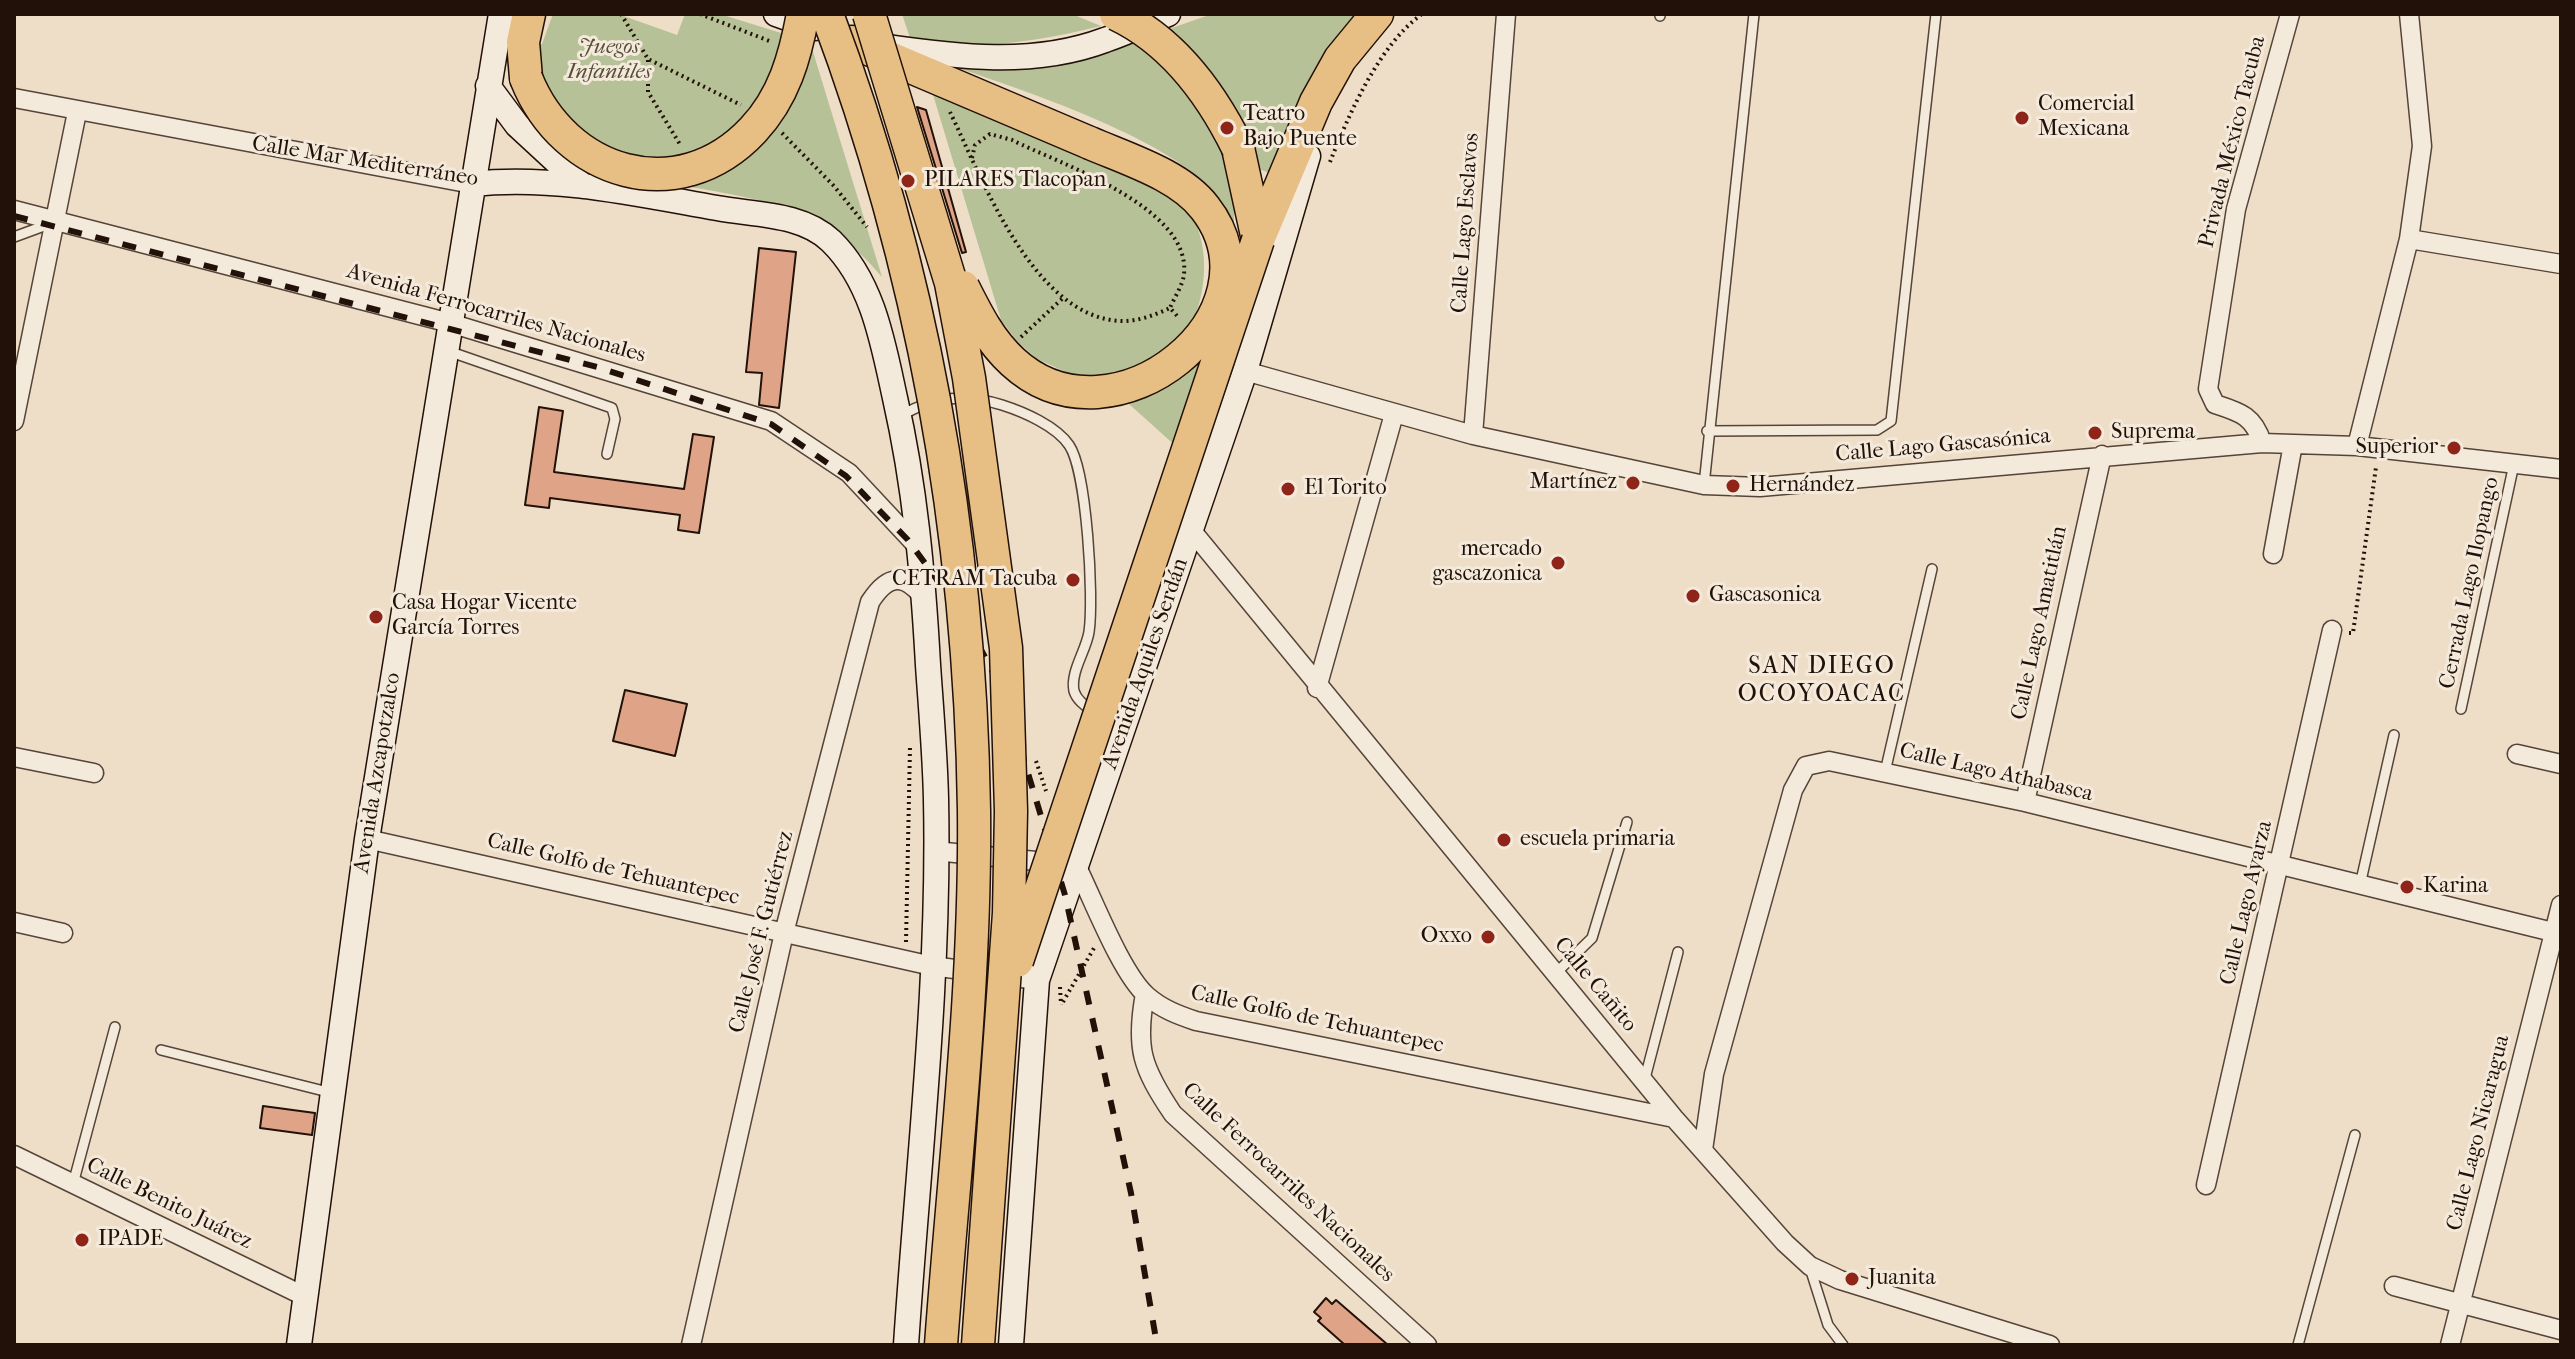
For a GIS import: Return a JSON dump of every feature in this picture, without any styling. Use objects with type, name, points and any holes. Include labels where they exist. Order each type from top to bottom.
[{"type":"highway","points":[[529,14],[523,42],[526,78],[551,124],[588,156],[617,168],[648,174],[690,169],[729,151],[751,132],[771,108],[791,67],[803,14]]},
{"type":"highway","points":[[827,14],[854,85],[897,231],[935,388],[967,637],[974,812],[966,1008],[941,1345]]},
{"type":"highway","points":[[869,14],[951,283],[969,378],[1006,648],[1009,913],[978,1345]]},
{"type":"highway","points":[[883,14],[893,88]]},
{"type":"highway","points":[[1116,14],[1165,47],[1203,86],[1238,148],[1258,240]]},
{"type":"highway","points":[[1000,1010],[1258,240],[1316,102],[1340,59],[1377,14]]},
{"type":"highway","points":[[852,42],[1144,167],[1196,197],[1212,218],[1223,246],[1222,293],[1208,323],[1185,354],[1144,382],[1105,393],[1075,392],[1040,381],[1015,364],[995,343],[977,315],[933,216]]},
{"type":"street","name":"Avenida Azcapotzalco","points":[[300,1345],[304,1296],[367,839],[501,14]]},
{"type":"street","points":[[776,14],[852,42],[978,58],[1046,55],[1103,41],[1168,14]]},
{"type":"street","name":"Avenida Aquiles Serdán","points":[[1011,1345],[1037,980],[1245,371],[1320,122],[1364,42],[1393,14]]},
{"type":"street","name":"Calle Lago Esclavos","points":[[1473,435],[1506,14]]},
{"type":"street","name":"Privada México Tacuba","points":[[2262,443],[2257,426],[2245,413],[2215,404],[2208,389],[2236,209],[2290,14]]},
{"type":"street","points":[[2357,446],[2409,239],[2422,146],[2409,14]]},
{"type":"street","points":[[488,86],[517,125],[583,186]]},
{"type":"street","name":"Calle Mar Mediterráneo","points":[[14,98],[472,184],[516,181],[583,186],[776,216],[812,228],[831,241],[868,297],[879,325],[899,416]]},
{"type":"street","points":[[14,421],[77,112]]},
{"type":"street","name":"Avenida Ferrocarriles Nacionales","points":[[14,210],[450,323],[771,421],[849,473],[920,549]]},
{"type":"street","points":[[2409,239],[2561,264]]},
{"type":"street","name":"Calle Lago Gascasónica","points":[[1245,371],[1473,435],[1704,485],[1760,487],[2262,443],[2357,446],[2561,469]]},
{"type":"street","points":[[1317,688],[1394,414]]},
{"type":"street","points":[[899,416],[913,474],[936,801],[932,966],[906,1345]]},
{"type":"street","points":[[2273,554],[2293,444]]},
{"type":"street","name":"Calle Lago Amatitlán","points":[[2025,802],[2102,455]]},
{"type":"street","name":"Calle Cañito","points":[[1192,531],[1317,688],[1674,1118],[1810,1266],[1840,1280],[2050,1345]]},
{"type":"street","name":"Calle José F. Gutiérrez","points":[[691,1345],[784,933],[870,602],[878,590],[890,581],[903,579],[912,583],[924,598]]},
{"type":"street","name":"Calle Lago Ayarza","points":[[2206,1185],[2332,630]]},
{"type":"street","points":[[2517,754],[2561,764]]},
{"type":"street","points":[[14,757],[94,773]]},
{"type":"street","name":"Calle Lago Athabasca","points":[[1703,1150],[1714,1074],[1793,790],[1806,766],[1829,761],[2025,802],[2558,934]]},
{"type":"street","name":"Calle Golfo de Tehuantepec","points":[[367,839],[932,966],[1037,980]]},
{"type":"street","points":[[935,851],[1076,865]]},
{"type":"street","name":"Calle Golfo de Tehuantepec","points":[[1076,865],[1125,962],[1145,994],[1167,1011],[1196,1021],[1674,1118]]},
{"type":"street","name":"Calle Lago Nicaragua","points":[[2450,1345],[2558,934],[2561,905]]},
{"type":"street","points":[[14,922],[63,933]]},
{"type":"street","name":"Calle Ferrocarriles Nacionales","points":[[1145,994],[1138,1034],[1147,1068],[1173,1114],[1427,1345]]},
{"type":"street","name":"Calle Benito Juárez","points":[[14,1155],[304,1296]]},
{"type":"street","points":[[2394,1286],[2561,1330]]},
{"type":"lane","points":[[1704,485],[1707,431],[1754,14]]},
{"type":"lane","points":[[1707,431],[1877,430],[1891,421],[1936,14]]},
{"type":"lane","points":[[14,237],[55,221]]},
{"type":"lane","points":[[446,350],[612,408],[615,419],[607,454]]},
{"type":"lane","points":[[899,416],[938,399],[958,397],[986,400],[1014,409],[1059,433],[1069,444],[1082,480],[1091,611],[1088,638],[1074,679],[1074,691],[1078,699],[1093,711],[1123,728]]},
{"type":"lane","name":"Cerrada Lago Ilopango","points":[[2461,709],[2514,464]]},
{"type":"lane","points":[[1885,772],[1932,569]]},
{"type":"lane","points":[[2360,885],[2394,735]]},
{"type":"lane","points":[[1555,974],[1592,938],[1627,822]]},
{"type":"lane","points":[[1644,1082],[1678,952]]},
{"type":"lane","points":[[73,1184],[115,1027]]},
{"type":"lane","points":[[161,1050],[332,1093]]},
{"type":"lane","points":[[2298,1345],[2355,1135]]},
{"type":"lane","points":[[1810,1266],[1828,1325],[1843,1345]]},
{"type":"path","points":[[700,14],[781,46]]},
{"type":"path","points":[[648,59],[648,92],[689,159]]},
{"type":"path","points":[[934,76],[972,158],[1007,231],[1063,298],[1093,314],[1122,321],[1150,317],[1170,308],[1184,274],[1178,245],[1165,224],[1142,202],[1012,140],[990,134],[975,145],[972,158]]},
{"type":"path","points":[[1017,341],[1063,298]]},
{"type":"path","points":[[1170,308],[1180,319]]},
{"type":"path","points":[[2332,630],[2353,633],[2378,449]]},
{"type":"green space","name":"Juegos Infantiles","points":[[553,14],[618,14],[677,35],[685,14],[720,14],[810,42],[882,277],[859,252],[811,219],[759,200],[669,183],[659,156],[626,157],[611,153],[582,137],[548,100],[538,74],[532,45],[542,44]]},
{"type":"green space","points":[[902,14],[1072,14],[1101,26],[1006,43],[935,44],[911,41]]},
{"type":"green space","points":[[1212,14],[1356,14],[1327,52],[1275,175],[1256,168],[1234,186],[1234,248],[1218,201],[1187,168],[1159,150],[1089,116],[955,67],[1126,44]]},
{"type":"green space","points":[[931,88],[1077,144],[1117,163],[1153,183],[1180,204],[1196,224],[1203,248],[1204,273],[1194,320],[1242,335],[1198,466],[1100,378],[1068,373],[1037,359],[1017,341],[1001,320]]},
{"type":"building","points":[[917,107],[926,110],[966,252],[962,253]]},
{"type":"building","points":[[759,248],[796,252],[779,408],[759,405],[762,373],[746,372]]},
{"type":"building","points":[[539,407],[563,411],[554,472],[684,489],[693,434],[714,437],[699,533],[678,530],[680,515],[550,498],[549,508],[525,505]]},
{"type":"building","points":[[625,690],[687,704],[675,756],[613,741]]},
{"type":"building","points":[[263,1106],[315,1113],[312,1135],[260,1128]]},
{"type":"building","points":[[1326,1298],[1332,1304],[1336,1300],[1388,1345],[1345,1345],[1318,1321],[1321,1318],[1314,1312]]},
{"type":"railway","points":[[14,216],[597,367],[771,424],[846,476],[908,540],[962,614],[1003,691],[1065,895],[1131,1193],[1157,1345]]},
{"type":"place","name":"Comercial Mexicana","points":[[2022,118]]},
{"type":"place","name":"Teatro Bajo Puente","points":[[1227,128]]},
{"type":"place","name":"PILARES Tlacopan","points":[[908,181]]},
{"type":"place","name":"Suprema","points":[[2095,433]]},
{"type":"place","name":"Superior","points":[[2454,448]]},
{"type":"place","name":"Martínez","points":[[1633,483]]},
{"type":"place","name":"Hernández","points":[[1733,486]]},
{"type":"place","name":"El Torito","points":[[1288,489]]},
{"type":"place","name":"mercado gascazonica","points":[[1558,563]]},
{"type":"place","name":"CETRAM Tacuba","points":[[1073,580]]},
{"type":"place","name":"Gascasonica","points":[[1693,596]]},
{"type":"place","name":"Casa Hogar Vicente García Torres","points":[[376,617]]},
{"type":"place","name":"escuela primaria","points":[[1504,840]]},
{"type":"place","name":"Karina","points":[[2407,887]]},
{"type":"place","name":"Oxxo","points":[[1488,937]]},
{"type":"place","name":"IPADE","points":[[82,1240]]},
{"type":"place","name":"Juanita","points":[[1852,1279]]},
{"type":"district","name":"SAN DIEGO OCOYOACAC","points":[[1822,681]]}]
